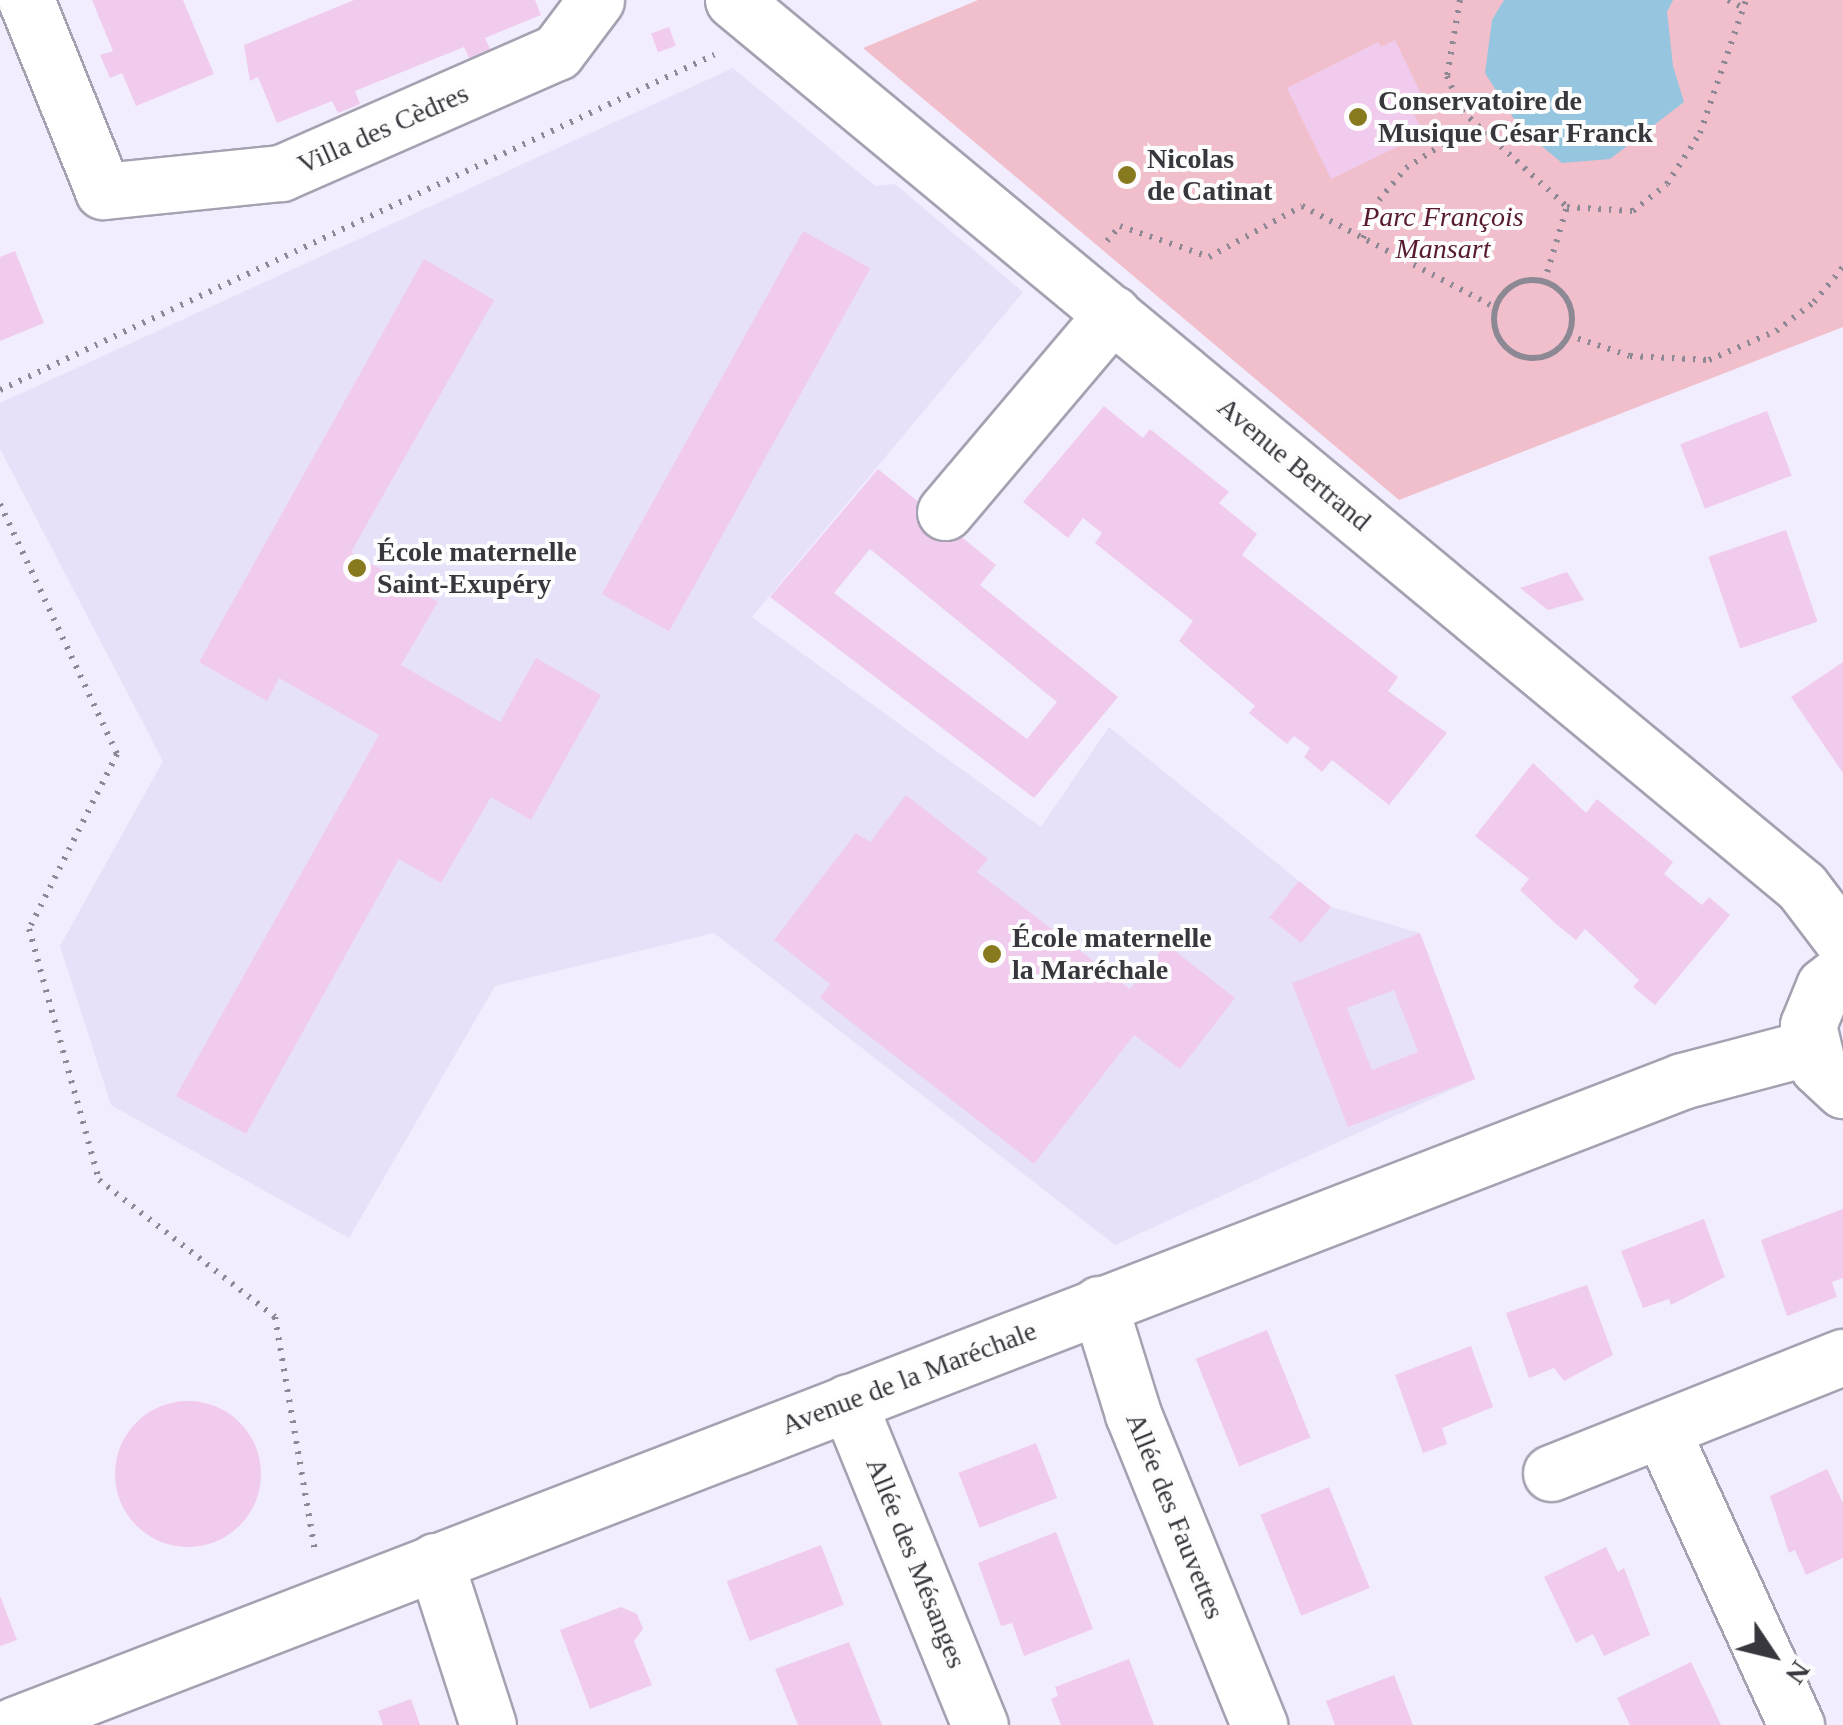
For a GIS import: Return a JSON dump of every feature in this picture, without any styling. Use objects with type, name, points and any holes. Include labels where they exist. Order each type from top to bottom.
[{"type":"street","name":"Villa des Cèdres","points":[[26,0],[103,191],[281,173],[557,52],[596,0]]},
{"type":"street","name":"Avenue Bertrand","points":[[751,15],[1802,887],[1843,941]]},
{"type":"street","points":[[945,512],[1093,296]]},
{"type":"street","points":[[1843,971],[1814,1005],[1810,1048],[1818,1067],[1843,1090]]},
{"type":"street","name":"Avenue de la Maréchale","points":[[14,1725],[1682,1081],[1810,1048]]},
{"type":"street","name":"Allée des Fauvettes","points":[[1099,1304],[1133,1414],[1259,1725]]},
{"type":"street","points":[[1551,1473],[1663,1432],[1843,1357]]},
{"type":"street","name":"Allée des Mésanges","points":[[848,1402],[980,1725]]},
{"type":"street","points":[[1663,1432],[1796,1725]]},
{"type":"street","points":[[434,1561],[488,1725]]},
{"type":"path","points":[[1460,0],[1447,76],[1474,124],[1566,207],[1633,210],[1667,184],[1700,133],[1743,3],[1728,0]]},
{"type":"path","points":[[0,390],[751,15]]},
{"type":"path","points":[[1363,238],[1379,200],[1406,168],[1474,124]]},
{"type":"path","points":[[1093,296],[1120,226],[1209,257],[1302,206],[1496,308]]},
{"type":"path","points":[[1544,282],[1566,207]]},
{"type":"path","points":[[1568,334],[1630,356],[1710,360],[1776,330],[1814,302],[1843,267]]},
{"type":"path","points":[[1544,282],[1571,309],[1568,334],[1551,354],[1525,358],[1503,345],[1496,308],[1510,288],[1544,282]]},
{"type":"path","points":[[0,504],[117,754],[29,929],[99,1180],[274,1318],[324,1604]]},
{"type":"shaded area","points":[[733,68],[875,186],[895,184],[1023,292],[752,617],[1041,827],[1109,727],[1331,907],[1420,933],[1475,1079],[1115,1245],[714,933],[495,986],[349,1238],[111,1105],[60,946],[163,761],[0,449],[0,403]]},
{"type":"green space","name":"Parc François Mansart","points":[[978,0],[1843,0],[1843,327],[1399,500],[863,48]]},
{"type":"water","points":[[1504,0],[1673,0],[1667,12],[1673,66],[1684,102],[1610,159],[1562,163],[1519,127],[1485,73],[1492,20]]},
{"type":"building","points":[[92,0],[183,0],[214,74],[136,106],[122,73],[110,78],[100,55],[113,51]]},
{"type":"building","points":[[354,0],[535,0],[541,15],[485,38],[490,49],[469,58],[464,47],[355,91],[360,104],[348,109],[338,113],[332,101],[277,123],[258,77],[250,81],[244,45]]},
{"type":"building","points":[[669,27],[676,46],[658,52],[651,33]]},
{"type":"building","name":"Conservatoire de Musique César Franck","points":[[1395,40],[1421,94],[1407,100],[1424,134],[1331,179],[1287,88],[1378,42],[1381,47]]},
{"type":"building","points":[[803,231],[870,268],[669,631],[602,594]]},
{"type":"building","points":[[15,251],[44,323],[0,341],[0,257]]},
{"type":"building","points":[[424,259],[494,300],[351,552],[438,602],[401,665],[500,722],[536,658],[601,695],[531,820],[491,797],[441,883],[399,859],[246,1134],[176,1096],[379,735],[279,678],[267,701],[199,662]]},
{"type":"building","points":[[1104,406],[1143,438],[1150,429],[1229,492],[1219,503],[1257,534],[1242,555],[1398,677],[1388,691],[1447,733],[1389,805],[1332,760],[1322,772],[1304,757],[1310,748],[1294,736],[1287,744],[1249,713],[1255,706],[1179,641],[1193,621],[1095,543],[1102,533],[1083,518],[1068,538],[1023,502]]},
{"type":"building","points":[[1767,411],[1792,475],[1705,509],[1680,444]]},
{"type":"building","points":[[878,469],[996,565],[980,585],[1118,697],[1034,798],[770,597]],"holes":[[[870,549],[1057,702],[1027,739],[834,593]]]},
{"type":"building","points":[[1786,530],[1818,622],[1740,648],[1708,557]]},
{"type":"building","points":[[1567,572],[1584,600],[1548,610],[1520,588]]},
{"type":"building","points":[[1843,662],[1843,773],[1791,697]]},
{"type":"building","points":[[1533,763],[1586,813],[1597,799],[1673,862],[1664,874],[1702,905],[1709,897],[1730,915],[1655,1005],[1633,987],[1639,980],[1585,929],[1576,940],[1556,924],[1520,890],[1529,879],[1475,836]]},
{"type":"building","points":[[906,795],[988,859],[977,872],[1130,989],[1166,944],[1235,998],[1180,1069],[1134,1035],[1034,1164],[820,998],[830,984],[774,940],[856,833],[870,842]]},
{"type":"building","points":[[1299,881],[1331,907],[1301,943],[1269,918]]},
{"type":"building","points":[[1420,933],[1475,1079],[1348,1127],[1292,983]],"holes":[[[1394,990],[1418,1052],[1372,1070],[1347,1008]]]},
{"type":"building","points":[[1843,1209],[1843,1278],[1832,1282],[1837,1297],[1787,1316],[1761,1240]]},
{"type":"building","points":[[1704,1219],[1725,1277],[1671,1305],[1669,1299],[1643,1308],[1621,1251]]},
{"type":"building","points":[[1587,1285],[1613,1355],[1564,1381],[1554,1368],[1529,1378],[1506,1313]]},
{"type":"building","points":[[1267,1330],[1310,1438],[1239,1466],[1196,1359]]},
{"type":"building","points":[[1471,1346],[1493,1407],[1442,1428],[1447,1444],[1423,1453],[1395,1375]]},
{"type":"building","points":[[188,1401],[216,1407],[240,1422],[255,1446],[261,1474],[255,1502],[240,1526],[216,1541],[188,1547],[160,1541],[136,1526],[121,1502],[115,1474],[121,1446],[136,1422],[160,1407]]},
{"type":"building","points":[[1036,1443],[1057,1498],[980,1528],[959,1473]]},
{"type":"building","points":[[1827,1469],[1843,1503],[1843,1558],[1806,1575],[1795,1550],[1789,1553],[1770,1496]]},
{"type":"building","points":[[1329,1487],[1370,1588],[1301,1616],[1260,1515]]},
{"type":"building","points":[[1056,1532],[1093,1629],[1024,1656],[1012,1623],[1001,1626],[978,1563]]},
{"type":"building","points":[[821,1545],[844,1605],[750,1641],[727,1581]]},
{"type":"building","points":[[1606,1547],[1618,1572],[1624,1568],[1650,1635],[1604,1656],[1593,1634],[1576,1643],[1544,1577]]},
{"type":"building","points":[[0,1596],[17,1640],[0,1646]]},
{"type":"building","points":[[621,1607],[637,1614],[643,1629],[634,1641],[652,1685],[590,1709],[560,1630]]},
{"type":"building","points":[[849,1642],[882,1725],[798,1725],[775,1669]]},
{"type":"building","points":[[1129,1659],[1154,1725],[1061,1725],[1051,1699],[1058,1696],[1055,1687]]},
{"type":"building","points":[[1691,1662],[1721,1725],[1630,1725],[1617,1698]]},
{"type":"building","points":[[1394,1675],[1413,1725],[1335,1725],[1326,1701]]},
{"type":"building","points":[[411,1699],[420,1725],[383,1725],[378,1711]]},
{"type":"place","name":"Conservatoire de Musique César Franck","points":[[1358,117]]},
{"type":"place","name":"Nicolas de Catinat","points":[[1127,175]]},
{"type":"place","name":"École maternelle Saint-Exupéry","points":[[357,568]]},
{"type":"place","name":"École maternelle la Maréchale","points":[[992,954]]}]
